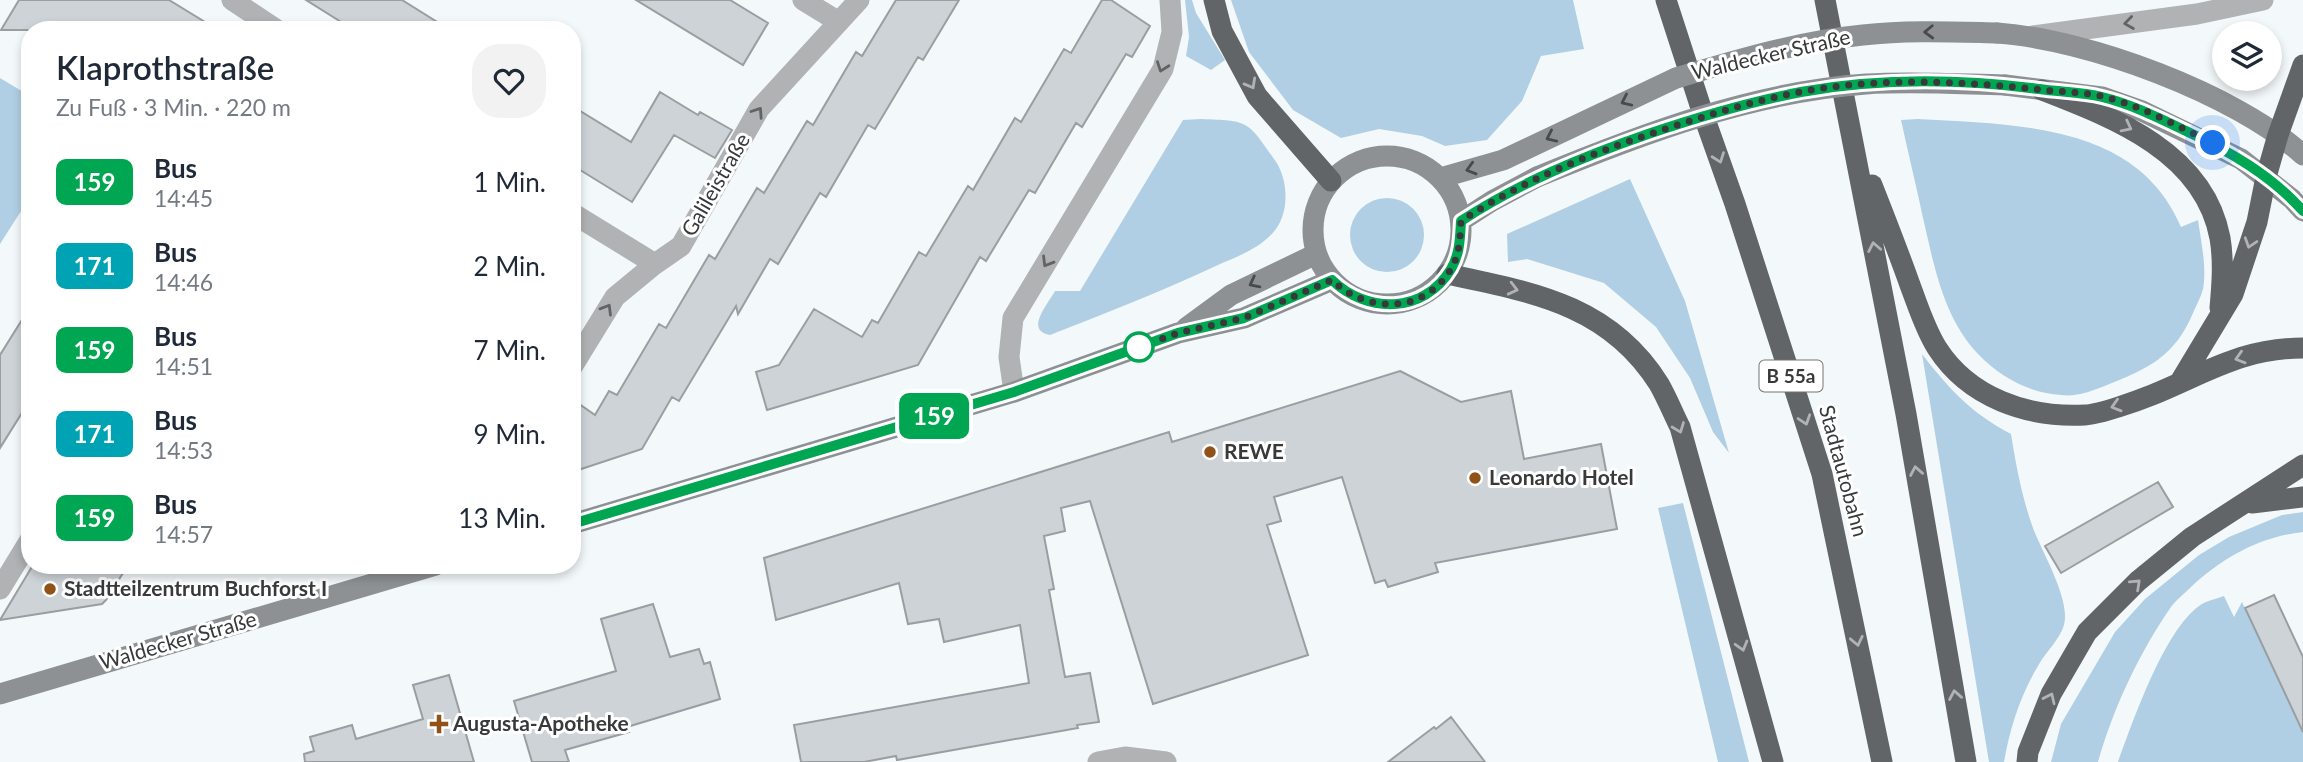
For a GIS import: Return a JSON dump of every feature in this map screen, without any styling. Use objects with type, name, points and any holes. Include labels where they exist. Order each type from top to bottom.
[{"type":"highway","points":[[1214,0],[1222,31],[1257,96],[1331,181]]},
{"type":"highway","name":"Stadtautobahn","points":[[1666,0],[1822,474],[1882,762]]},
{"type":"highway","points":[[1825,0],[1906,414],[1966,762]]},
{"type":"highway","points":[[2180,382],[2220,320],[2233,294],[2253,234],[2278,135],[2303,65]]},
{"type":"highway","points":[[2042,90],[2141,134],[2193,178],[2211,211],[2220,236],[2223,269],[2220,320]]},
{"type":"highway","points":[[1852,130],[1923,320],[1937,349],[1968,384],[1991,399],[2038,412],[2087,415],[2151,396],[2238,357],[2276,348],[2303,348]]},
{"type":"highway","points":[[1447,274],[1562,302],[1584,314],[1627,345],[1658,383],[1681,427],[1773,762]]},
{"type":"highway","points":[[2027,762],[2028,752],[2051,694],[2087,632],[2138,581],[2192,537],[2303,466]]},
{"type":"highway","points":[[2239,505],[2303,497]]},
{"type":"street","points":[[232,0],[264,21]]},
{"type":"street","points":[[803,0],[839,22]]},
{"type":"street","name":"Galileistraße","points":[[581,352],[615,297],[681,246],[759,109],[859,0]]},
{"type":"street","points":[[1014,392],[1009,357],[1013,318],[1164,69],[1172,32],[1170,0]]},
{"type":"street","points":[[2030,36],[2197,15],[2263,0]]},
{"type":"street","name":"Waldecker Straße","points":[[1440,178],[1503,160],[1676,78],[1790,47],[1863,35],[1942,32],[2030,36],[2100,53],[2198,91],[2251,118],[2303,155]]},
{"type":"street","name":"Waldecker Straße","points":[[1461,221],[1537,177],[1610,147],[1744,104],[1803,92],[1866,84],[2005,85],[2102,97],[2142,111],[2213,143],[2266,177],[2303,211]]},
{"type":"street","points":[[1398,156],[1420,164],[1440,178],[1454,198],[1461,221],[1460,245],[1447,274],[1436,287],[1415,300],[1391,305],[1367,302],[1345,292],[1327,275],[1316,254],[1313,235],[1314,215],[1320,197],[1331,181],[1350,165],[1373,157],[1398,156]]},
{"type":"street","points":[[581,219],[655,264]]},
{"type":"street","points":[[1178,333],[1231,295],[1316,254]]},
{"type":"street","points":[[581,521],[1014,392],[1178,333],[1244,318],[1332,280]]},
{"type":"street","points":[[0,589],[21,555]]},
{"type":"street","name":"Waldecker Straße","points":[[0,694],[406,574]]},
{"type":"street","points":[[1098,762],[1125,757],[1166,762]]},
{"type":"shaded area","points":[[1185,0],[1192,0],[1196,13],[1225,60],[1211,70],[1186,56],[1189,37]]},
{"type":"shaded area","points":[[1231,0],[1573,0],[1584,49],[1541,56],[1522,101],[1487,140],[1445,146],[1422,136],[1379,129],[1341,138],[1293,110],[1249,52]]},
{"type":"shaded area","points":[[0,78],[21,91],[21,211],[0,244]]},
{"type":"shaded area","points":[[1201,119],[1245,125],[1258,137],[1279,166],[1286,194],[1284,213],[1276,229],[1249,251],[1197,275],[1050,335],[1042,332],[1038,323],[1040,316],[1055,291],[1080,291],[1183,120]]},
{"type":"shaded area","points":[[1901,120],[2032,128],[2069,136],[2104,148],[2135,167],[2161,192],[2181,227],[2198,220],[2204,263],[2203,289],[2178,340],[2147,367],[2096,389],[2073,395],[2049,394],[2026,387],[2005,377],[1987,362],[1956,324],[1941,290]]},
{"type":"shaded area","points":[[1630,179],[1685,301],[1729,453],[1713,432],[1690,378],[1656,327],[1604,283],[1527,259],[1508,262],[1507,234]]},
{"type":"shaded area","points":[[1387,198],[1408,204],[1418,214],[1424,235],[1418,256],[1408,266],[1387,272],[1366,266],[1356,256],[1350,235],[1356,214],[1366,204]]},
{"type":"shaded area","points":[[1922,354],[1962,399],[1984,418],[2011,434],[2029,517],[2063,603],[2064,625],[2026,689],[2004,762],[1989,762]]},
{"type":"shaded area","points":[[1683,503],[1749,762],[1718,762],[1658,508]]},
{"type":"shaded area","points":[[2303,512],[2303,532],[2256,544],[2228,558],[2202,577],[2173,604],[2148,643],[2128,682],[2098,762],[2051,762],[2061,724],[2115,632],[2145,599],[2199,555],[2229,537],[2282,515]]},
{"type":"shaded area","points":[[2224,596],[2234,617],[2242,602],[2303,730],[2303,762],[2118,762],[2151,678],[2174,635],[2199,606]]},
{"type":"building","points":[[19,0],[169,0],[203,21],[21,21],[21,30],[1,30]]},
{"type":"building","points":[[306,0],[402,0],[436,21],[340,21]]},
{"type":"building","points":[[636,0],[730,0],[768,23],[743,65]]},
{"type":"building","points":[[896,0],[959,0],[923,60],[918,57],[875,129],[868,125],[826,197],[820,193],[778,264],[770,259],[738,314],[736,306],[679,401],[672,397],[642,449],[581,469],[581,405],[595,415],[609,391],[617,395],[659,324],[666,328],[709,255],[715,259],[757,188],[764,193],[807,121],[813,125],[856,52],[862,56]]},
{"type":"building","points":[[1102,0],[1111,0],[1150,26],[1132,57],[1126,54],[1082,127],[1076,123],[1035,193],[1029,190],[986,261],[980,257],[918,365],[767,410],[756,372],[779,365],[814,309],[862,337],[872,320],[878,323],[919,252],[926,256],[968,186],[973,190],[1015,118],[1021,122],[1064,49],[1071,53]]},
{"type":"building","points":[[660,92],[698,115],[700,112],[732,130],[715,158],[674,135],[632,202],[581,171],[581,111],[631,142]]},
{"type":"building","points":[[21,321],[21,414],[0,448],[0,355]]},
{"type":"building","points":[[1400,371],[1461,402],[1511,391],[1524,459],[1601,444],[1617,529],[1435,563],[1438,572],[1388,587],[1385,580],[1375,583],[1342,477],[1274,497],[1281,521],[1267,525],[1308,655],[1153,704],[1090,501],[1061,508],[1065,531],[1044,536],[1054,589],[1049,590],[1065,677],[1090,673],[1099,722],[897,760],[896,756],[864,762],[801,762],[794,725],[1029,683],[1020,625],[944,642],[939,619],[908,624],[899,583],[776,620],[764,558],[1169,432],[1172,442]]},
{"type":"building","points":[[2158,482],[2173,507],[2061,573],[2045,546]]},
{"type":"building","name":"Stadtteilzentrum Buchforst I","points":[[28,574],[122,574],[102,604],[0,620]]},
{"type":"building","points":[[2274,595],[2303,657],[2303,732],[2245,608]]},
{"type":"building","points":[[653,604],[670,657],[699,649],[704,664],[710,662],[720,699],[627,727],[629,732],[565,750],[569,762],[532,762],[514,701],[616,671],[601,619]]},
{"type":"building","points":[[449,675],[474,762],[305,762],[304,754],[314,751],[310,737],[352,725],[356,739],[423,719],[413,685]]},
{"type":"building","points":[[1451,717],[1485,762],[1388,762],[1434,727],[1436,729]]},
{"type":"bus line","name":"159","points":[[581,521],[1014,392],[1178,333],[1244,318],[1332,280],[1345,292],[1367,302],[1391,305],[1415,300],[1436,287],[1451,268],[1460,245],[1461,221],[1492,201],[1537,177],[1610,147],[1744,104],[1803,92],[1866,84],[1938,83],[2005,85],[2102,97],[2142,111],[2213,143],[2241,159],[2292,199],[2303,211]]},
{"type":"place","name":"REWE","points":[[1210,452]]},
{"type":"place","name":"Leonardo Hotel","points":[[1475,478]]},
{"type":"place","name":"Stadtteilzentrum Buchforst I","points":[[50,589]]},
{"type":"place","name":"Augusta-Apotheke","points":[[439,724]]},
{"type":"route","points":[[1139,347],[1178,333],[1244,318],[1332,280],[1345,292],[1367,302],[1391,305],[1415,300],[1436,287],[1451,268],[1460,245],[1461,221],[1492,201],[1537,177],[1610,147],[1744,104],[1803,92],[1866,84],[1938,83],[2005,85],[2087,94],[2142,111],[2213,143]]}]
